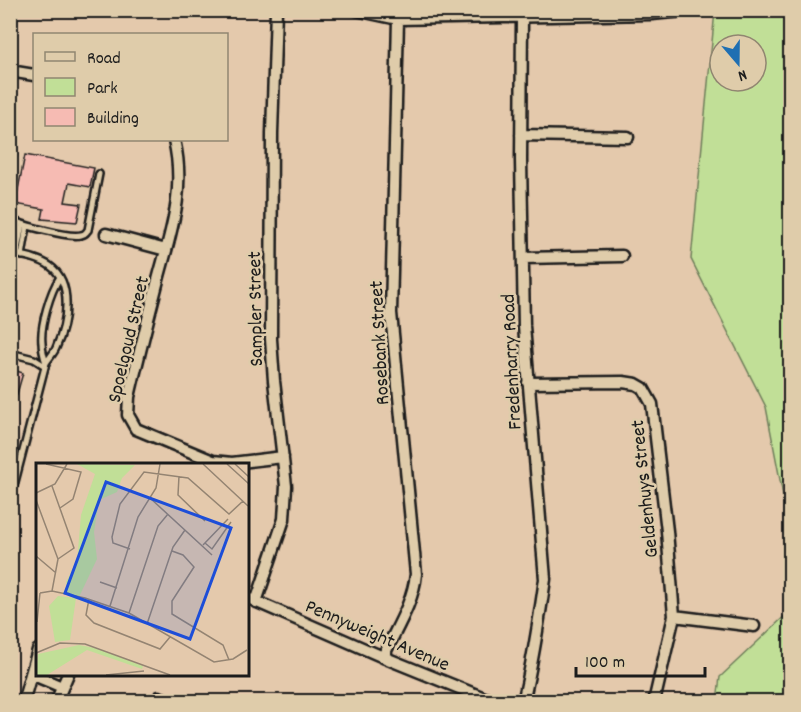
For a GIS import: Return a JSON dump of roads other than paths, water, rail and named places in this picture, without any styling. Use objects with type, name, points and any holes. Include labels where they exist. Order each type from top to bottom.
[{"type":"street","name":"Sampler Street","points":[[252,600],[284,519],[286,486],[271,339],[272,133],[276,10]]},
{"type":"street","points":[[356,10],[398,19],[694,10]]},
{"type":"street","name":"Fredenharry Road","points":[[522,17],[524,326],[545,579],[540,620],[523,702]]},
{"type":"street","name":"Rosebank Street","points":[[383,657],[407,608],[415,586],[416,574],[391,314],[398,19]]},
{"type":"street","points":[[10,70],[33,75]]},
{"type":"street","points":[[521,135],[628,137]]},
{"type":"street","name":"Spoelgoud Street","points":[[174,141],[180,175],[176,213],[129,397],[128,415],[136,429],[213,461],[232,463],[283,457]]},
{"type":"street","points":[[106,234],[166,250]]},
{"type":"street","points":[[523,258],[622,256]]},
{"type":"street","name":"Geldenhuys Street","points":[[528,382],[623,382],[636,384],[648,396],[654,416],[662,475],[674,616],[654,702]]},
{"type":"street","name":"Pennyweight Avenue","points":[[252,600],[494,702]]},
{"type":"street","points":[[674,616],[754,626]]},
{"type":"street","points":[[23,702],[36,657]]},
{"type":"street","points":[[31,674],[62,687]]},
{"type":"street","points":[[56,702],[68,676]]},
{"type":"street","points":[[159,697],[172,702]]},
{"type":"lane","points":[[10,165],[13,155]]},
{"type":"lane","points":[[10,219],[25,226],[76,236],[84,234],[88,230],[99,174]]},
{"type":"lane","points":[[10,501],[45,364],[56,348],[67,311],[66,288],[52,267],[43,261],[16,254],[25,226]]},
{"type":"lane","points":[[45,364],[41,343],[42,333],[48,304],[54,286],[60,277]]},
{"type":"lane","points":[[10,353],[45,364]]}]
